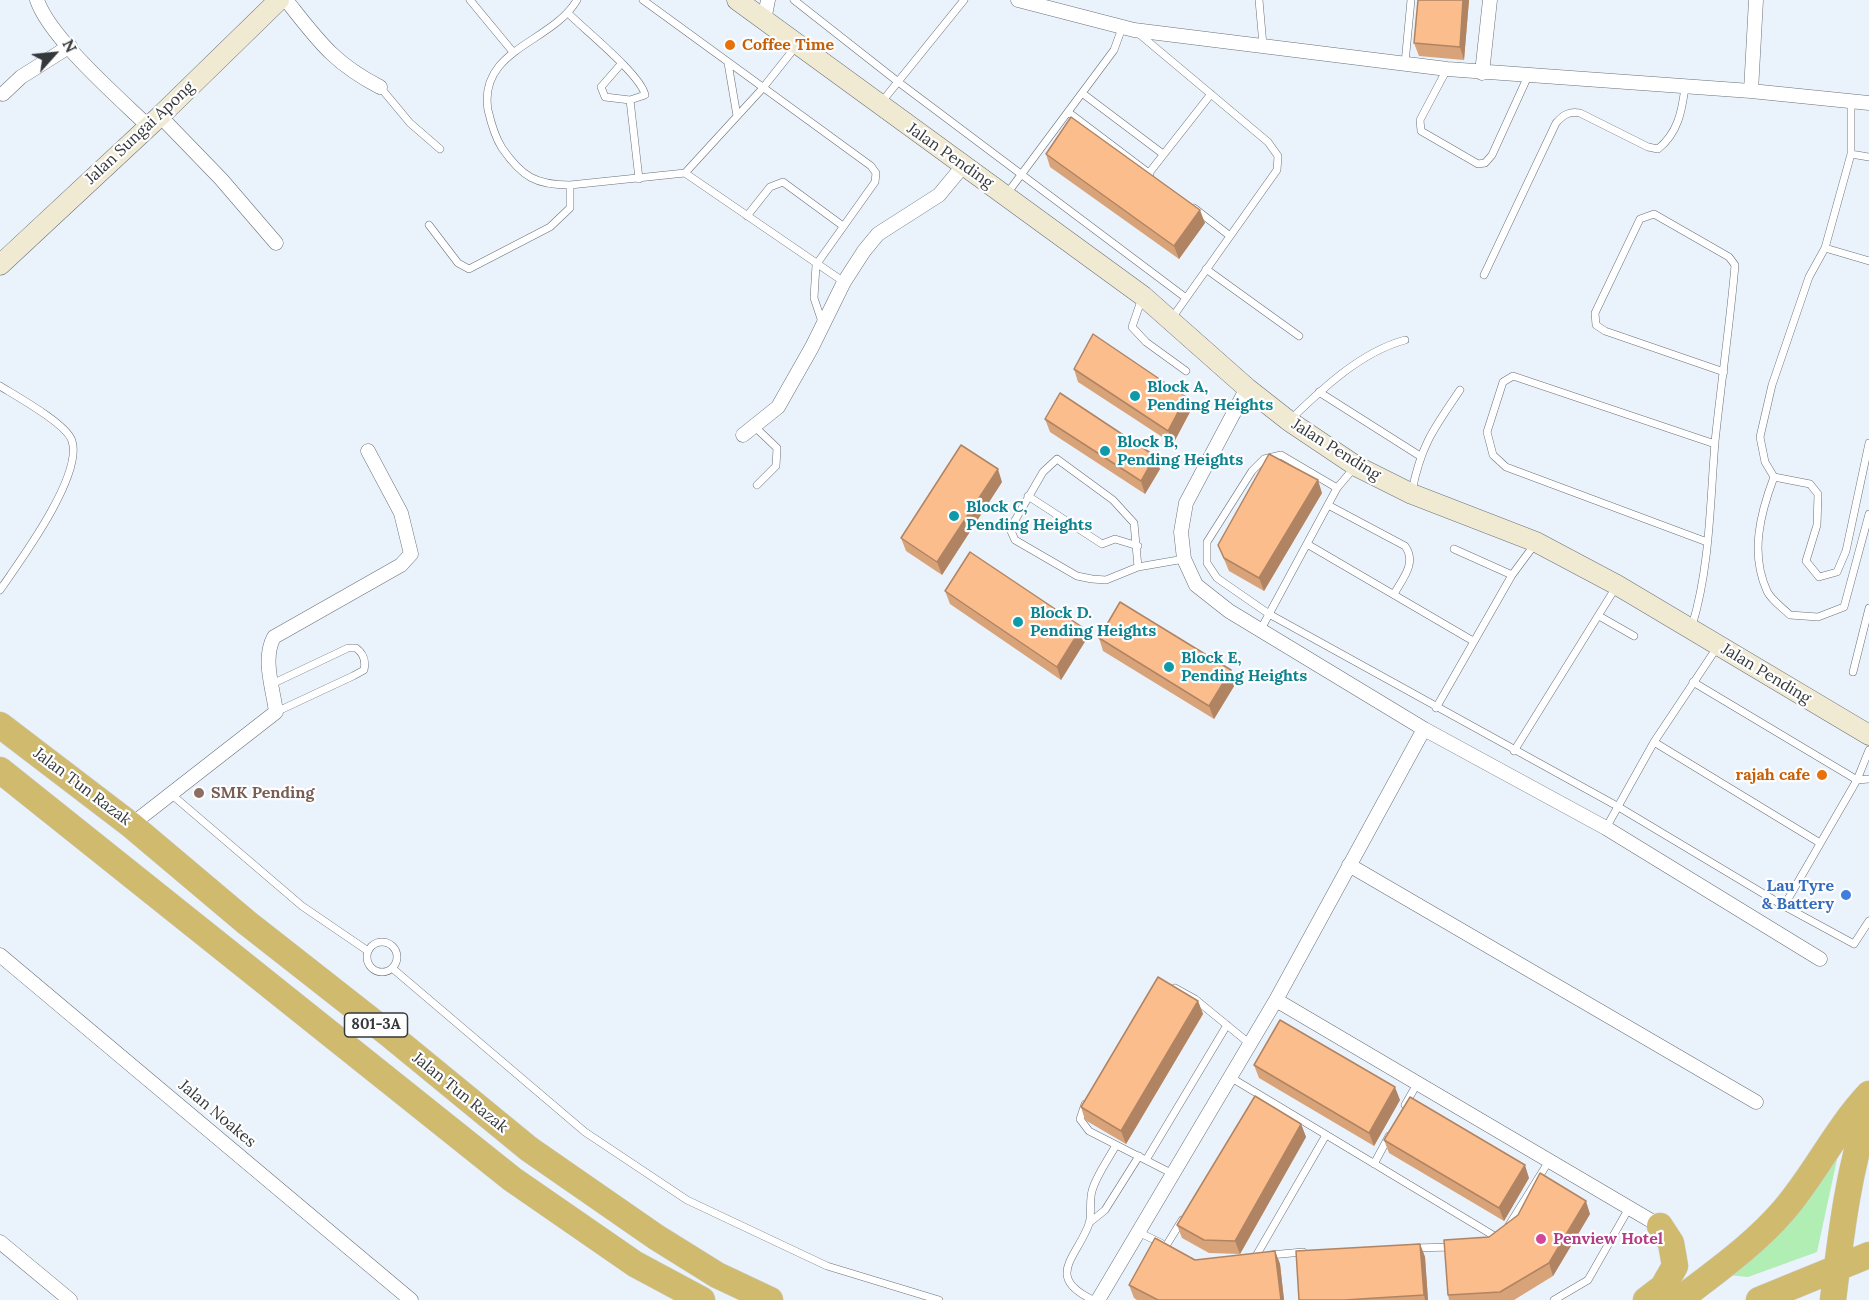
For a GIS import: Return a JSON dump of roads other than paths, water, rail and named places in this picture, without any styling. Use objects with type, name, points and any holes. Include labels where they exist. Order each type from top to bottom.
[{"type":"highway","name":"Jalan Tun Razak","points":[[0,724],[131,825],[246,922],[390,1035],[529,1149],[656,1237],[717,1275],[770,1300]]},
{"type":"highway","name":"Jalan Tun Razak","points":[[0,770],[513,1179],[635,1264],[702,1300]]},
{"type":"highway","points":[[1679,1300],[1738,1255],[1784,1210],[1855,1110],[1869,1094]]},
{"type":"highway","points":[[1833,1300],[1846,1196],[1859,1138],[1869,1109]]},
{"type":"highway","points":[[1646,1300],[1663,1287],[1675,1266],[1671,1243],[1660,1226]]},
{"type":"highway","points":[[1760,1300],[1869,1255]]},
{"type":"street","points":[[37,0],[43,16],[70,46],[221,179],[276,243]]},
{"type":"street","name":"Jalan Sungai Apong","points":[[0,265],[279,0]]},
{"type":"street","points":[[286,0],[325,50],[351,72],[380,87]]},
{"type":"street","name":"Jalan Pending","points":[[737,0],[879,106],[1006,195],[1143,296],[1247,388],[1289,421],[1356,466],[1412,494],[1536,542],[1617,585],[1869,735]]},
{"type":"street","points":[[764,20],[768,0]]},
{"type":"street","points":[[1018,0],[1128,29],[1447,69],[1750,91],[1869,103]]},
{"type":"street","points":[[1482,73],[1490,0]]},
{"type":"street","points":[[1750,91],[1756,0]]},
{"type":"street","points":[[3,94],[21,77],[70,46]]},
{"type":"street","points":[[743,435],[778,406],[844,282],[879,234],[939,195],[963,166]]},
{"type":"street","points":[[1247,388],[1186,503],[1181,531],[1184,559],[1196,585],[1212,600],[1424,729],[1606,828],[1820,959]]},
{"type":"street","points":[[131,825],[276,712],[268,647],[274,637],[401,565],[411,554],[401,513],[368,451]]},
{"type":"street","points":[[1098,1300],[1276,1000],[1424,729]]},
{"type":"street","points":[[1349,865],[1756,1102]]},
{"type":"street","name":"Jalan Noakes","points":[[0,955],[411,1300]]},
{"type":"street","points":[[1276,1000],[1660,1226]]},
{"type":"street","points":[[0,1242],[70,1300]]},
{"type":"lane","points":[[470,0],[513,52]]},
{"type":"lane","points":[[577,0],[569,14],[513,52],[495,68],[488,84],[488,110],[498,142],[509,159],[534,181],[570,185],[686,173],[797,45]]},
{"type":"lane","points":[[643,0],[871,166],[876,173],[875,182],[816,265],[814,298],[823,325]]},
{"type":"lane","points":[[794,0],[897,81],[1186,298]]},
{"type":"lane","points":[[879,106],[963,0]]},
{"type":"lane","points":[[1259,0],[1263,45]]},
{"type":"lane","points":[[1405,63],[1411,0]]},
{"type":"lane","points":[[569,14],[621,64],[643,86],[645,95],[630,100],[605,97],[601,87],[621,64]]},
{"type":"lane","points":[[1006,195],[1128,29],[1268,142],[1278,156],[1277,170],[1171,319]]},
{"type":"lane","points":[[728,63],[737,116]]},
{"type":"lane","points":[[1447,69],[1420,120],[1421,131],[1478,164],[1485,163],[1492,155],[1528,76]]},
{"type":"lane","points":[[380,87],[410,123],[440,149]]},
{"type":"lane","points":[[1484,275],[1556,123],[1563,115],[1572,111],[1580,113],[1648,147],[1659,149],[1666,143],[1681,116],[1685,87]]},
{"type":"lane","points":[[1082,93],[1163,154]]},
{"type":"lane","points":[[1149,173],[1211,94]]},
{"type":"lane","points":[[630,100],[639,179]]},
{"type":"lane","points":[[1851,102],[1851,154],[1825,248],[1809,277],[1772,386],[1760,437],[1765,462],[1774,477],[1810,484],[1818,494],[1817,525],[1806,561],[1819,576],[1837,572],[1846,551],[1869,443]]},
{"type":"lane","points":[[1068,112],[1158,180]]},
{"type":"lane","points":[[1851,154],[1869,156]]},
{"type":"lane","points":[[686,173],[816,265],[844,282]]},
{"type":"lane","points":[[747,216],[770,187],[783,182],[843,226]]},
{"type":"lane","points":[[429,225],[458,263],[469,269],[550,227],[570,208],[570,185]]},
{"type":"lane","points":[[1185,201],[1230,236]]},
{"type":"lane","points":[[1691,630],[1702,593],[1715,444],[1724,372],[1735,265],[1729,256],[1654,214],[1646,215],[1640,219],[1595,313],[1596,325],[1605,331],[1724,372]]},
{"type":"lane","points":[[1825,248],[1869,261]]},
{"type":"lane","points":[[1206,269],[1299,336]]},
{"type":"lane","points":[[1143,296],[1132,327],[1146,342],[1186,371]]},
{"type":"lane","points":[[1289,421],[1319,392],[1369,355],[1387,345],[1405,340]]},
{"type":"lane","points":[[1707,542],[1506,467],[1493,455],[1487,432],[1503,382],[1513,376],[1715,444]]},
{"type":"lane","points":[[0,386],[63,429],[72,440],[74,462],[47,520],[0,590]]},
{"type":"lane","points":[[1412,494],[1420,456],[1434,428],[1460,390]]},
{"type":"lane","points":[[1319,392],[1420,456]]},
{"type":"lane","points":[[754,426],[777,448],[776,466],[758,485]]},
{"type":"lane","points":[[1337,488],[1281,455],[1264,459],[1252,471],[1207,542],[1208,562],[1217,578],[1269,614],[1617,806],[1784,906],[1854,944],[1869,921]]},
{"type":"lane","points":[[1138,567],[1138,546],[1134,523],[1120,508],[1057,459],[1043,472],[1010,529],[1016,540],[1077,576],[1106,580],[1138,567],[1184,559]]},
{"type":"lane","points":[[1261,629],[1337,488],[1356,466]]},
{"type":"lane","points":[[1774,477],[1763,506],[1757,551],[1767,593],[1790,615],[1818,616],[1844,608],[1869,514]]},
{"type":"lane","points":[[1028,496],[1102,544],[1115,539],[1138,546]]},
{"type":"lane","points":[[1328,505],[1405,546],[1411,554],[1411,563],[1394,594]]},
{"type":"lane","points":[[1436,708],[1512,575],[1536,542]]},
{"type":"lane","points":[[1307,544],[1473,641]]},
{"type":"lane","points":[[1454,549],[1512,575]]},
{"type":"lane","points":[[1514,751],[1617,585]]},
{"type":"lane","points":[[1853,672],[1869,608]]},
{"type":"lane","points":[[1599,616],[1634,636]]},
{"type":"lane","points":[[1606,828],[1654,742],[1718,646]]},
{"type":"lane","points":[[272,684],[348,648],[361,651],[365,663],[364,670],[276,712]]},
{"type":"lane","points":[[1693,682],[1857,780],[1869,779]]},
{"type":"lane","points":[[1654,742],[1820,843]]},
{"type":"lane","points":[[1784,906],[1857,780],[1869,750]]},
{"type":"lane","points":[[171,794],[302,906],[368,951]]},
{"type":"lane","points":[[380,941],[393,946],[397,960],[392,968],[383,972],[373,969],[367,960],[368,951],[380,941]]},
{"type":"lane","points":[[392,968],[585,1132],[687,1200],[827,1266],[939,1300]]},
{"type":"lane","points":[[1166,983],[1195,999],[1250,1044]]},
{"type":"lane","points":[[1146,1160],[1227,1025]]},
{"type":"lane","points":[[1230,1077],[1496,1237]]},
{"type":"lane","points":[[1400,1114],[1418,1084]]},
{"type":"lane","points":[[1252,1105],[1258,1095]]},
{"type":"lane","points":[[1089,1097],[1080,1119],[1089,1131],[1173,1174]]},
{"type":"lane","points":[[1374,1164],[1395,1124]]},
{"type":"lane","points":[[1256,1256],[1326,1135]]},
{"type":"lane","points":[[1093,1300],[1075,1292],[1069,1281],[1067,1267],[1089,1223],[1092,1192],[1116,1145]]},
{"type":"lane","points":[[1089,1223],[1105,1210],[1138,1156]]},
{"type":"lane","points":[[1488,1241],[1511,1223],[1549,1161]]},
{"type":"lane","points":[[1554,1300],[1588,1280],[1629,1208]]},
{"type":"lane","points":[[1166,1246],[1185,1216]]},
{"type":"lane","points":[[1138,1232],[1175,1251]]},
{"type":"lane","points":[[1402,1247],[1459,1246]]},
{"type":"lane","points":[[1244,1258],[1311,1252]]},
{"type":"place","name":"Coffee Time","points":[[730,45]]},
{"type":"place","name":"Block A, Pending Heights","points":[[1135,396]]},
{"type":"place","name":"Block B, Pending Heights","points":[[1105,451]]},
{"type":"place","name":"Block C, Pending Heights","points":[[954,516]]},
{"type":"place","name":"Block D. Pending Heights","points":[[1018,622]]},
{"type":"place","name":"Block E, Pending Heights","points":[[1169,667]]},
{"type":"place","name":"rajah cafe","points":[[1822,775]]},
{"type":"place","name":"SMK Pending","points":[[199,793]]},
{"type":"place","name":"Lau Tyre & Battery","points":[[1846,895]]},
{"type":"place","name":"Penview Hotel","points":[[1541,1239]]}]
